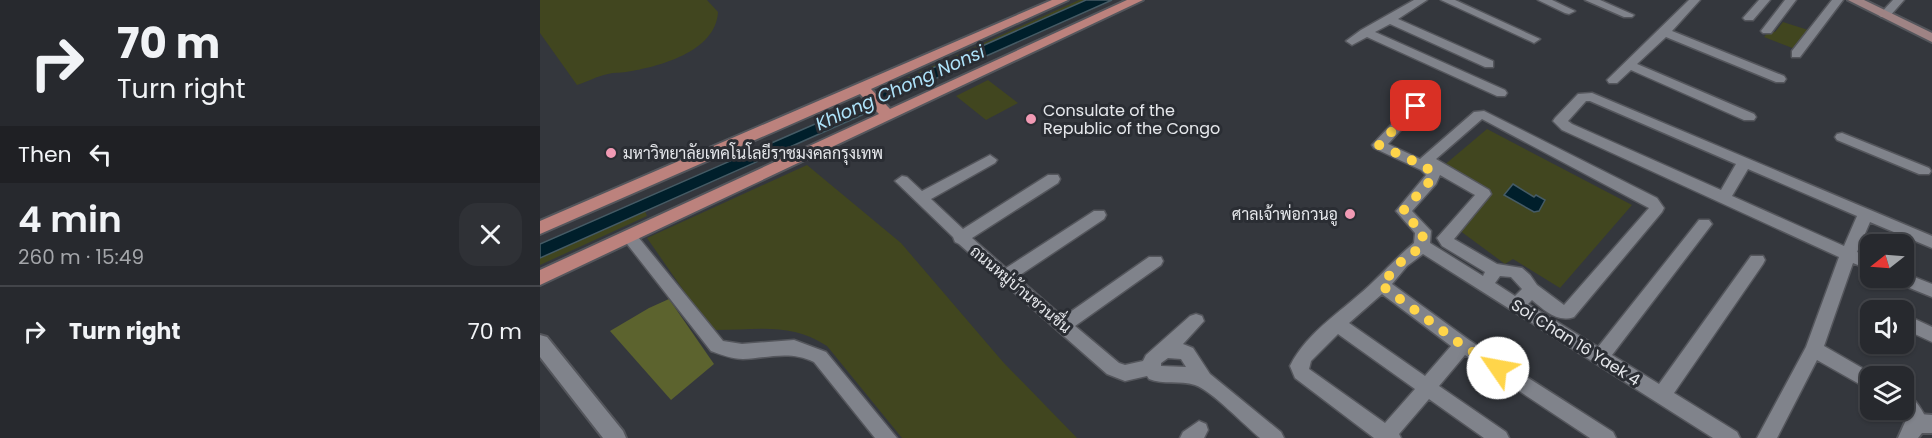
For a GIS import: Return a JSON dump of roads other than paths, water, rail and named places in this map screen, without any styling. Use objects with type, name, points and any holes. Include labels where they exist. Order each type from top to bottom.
[{"type":"main road","points":[[540,278],[629,236],[1062,0]]},
{"type":"main road","points":[[540,228],[1137,0]]},
{"type":"main road","points":[[1854,0],[1932,38]]},
{"type":"street","points":[[1395,0],[1410,7]]},
{"type":"street","points":[[1352,41],[1422,0]]},
{"type":"street","points":[[1446,0],[1534,39]]},
{"type":"street","points":[[1543,0],[1569,11]]},
{"type":"street","points":[[1590,0],[1628,15]]},
{"type":"street","points":[[1613,80],[1695,0]]},
{"type":"street","points":[[1749,18],[1765,0]]},
{"type":"street","points":[[1767,31],[1791,0]]},
{"type":"street","points":[[1796,54],[1838,0]]},
{"type":"street","points":[[1885,15],[1899,0]]},
{"type":"street","points":[[1389,19],[1489,64]]},
{"type":"street","points":[[1365,32],[1501,93]]},
{"type":"street","points":[[1663,32],[1780,79]]},
{"type":"street","points":[[1629,65],[1749,117]]},
{"type":"street","points":[[1430,91],[1379,145],[1426,167],[1433,174],[1431,180],[1403,211],[1405,216],[1423,231],[1422,246],[1401,262],[1381,285],[1305,356],[1300,362],[1300,371],[1312,384],[1387,437],[1462,345]]},
{"type":"street","points":[[1860,260],[1567,127],[1560,121],[1586,96],[1932,242]]},
{"type":"street","points":[[1479,115],[1484,115],[1652,202],[1657,208],[1568,312],[1556,310],[1532,290],[1527,279],[1513,269],[1490,277],[1445,238],[1484,194],[1426,160],[1479,115]]},
{"type":"street","points":[[1842,137],[1924,170]]},
{"type":"street","points":[[920,199],[990,160]]},
{"type":"street","points":[[1723,199],[1744,163]]},
{"type":"street","points":[[960,238],[1053,179]]},
{"type":"street","name":"ถนนหมู่บ้านชวนชื่น","points":[[902,181],[960,238],[1113,369],[1125,373],[1152,367],[1155,374],[1184,374],[1204,380]]},
{"type":"street","points":[[1005,277],[1100,215]]},
{"type":"street","points":[[1767,438],[1815,349],[1848,255],[1865,215]]},
{"type":"street","points":[[1600,357],[1704,224]]},
{"type":"street","points":[[629,236],[717,346],[726,351],[779,347],[809,349],[820,357],[887,438]]},
{"type":"street","name":"Soi Chan 16 Yaek 4","points":[[1422,246],[1490,277],[1517,304],[1730,438]]},
{"type":"street","points":[[1662,395],[1758,260]]},
{"type":"street","points":[[1064,325],[1155,261]]},
{"type":"street","points":[[1914,283],[1932,291]]},
{"type":"street","points":[[1381,285],[1462,345],[1606,438]]},
{"type":"street","points":[[1517,304],[1532,290]]},
{"type":"street","points":[[1152,367],[1152,360],[1197,321]]},
{"type":"street","points":[[1337,324],[1499,438]]},
{"type":"street","points":[[1914,326],[1932,335]]},
{"type":"street","points":[[540,343],[616,438]]},
{"type":"street","points":[[1164,351],[1173,349],[1187,353],[1204,380],[1274,438]]},
{"type":"street","points":[[1815,349],[1860,376]]},
{"type":"street","points":[[1914,413],[1920,428]]},
{"type":"water","points":[[1086,0],[1112,0],[901,94],[893,96],[886,93],[886,89],[892,86]]},
{"type":"water","points":[[866,104],[870,109],[862,115],[540,258],[540,244],[854,107]]},
{"type":"water","points":[[1513,184],[1534,197],[1536,195],[1545,200],[1539,211],[1534,212],[1504,195]]},
{"type":"waterway","name":"Khlong Chong Nonsi","points":[[850,113],[902,86]]},
{"type":"place","name":"Consulate of the Republic of the Congo","points":[[1031,119]]},
{"type":"place","name":"มหาวิทยาลัยเทคโนโลยีราชมงคลกรุงเทพ","points":[[611,153]]},
{"type":"place","name":"ศาลเจ้าพ่อกวนอู","points":[[1350,214]]}]
